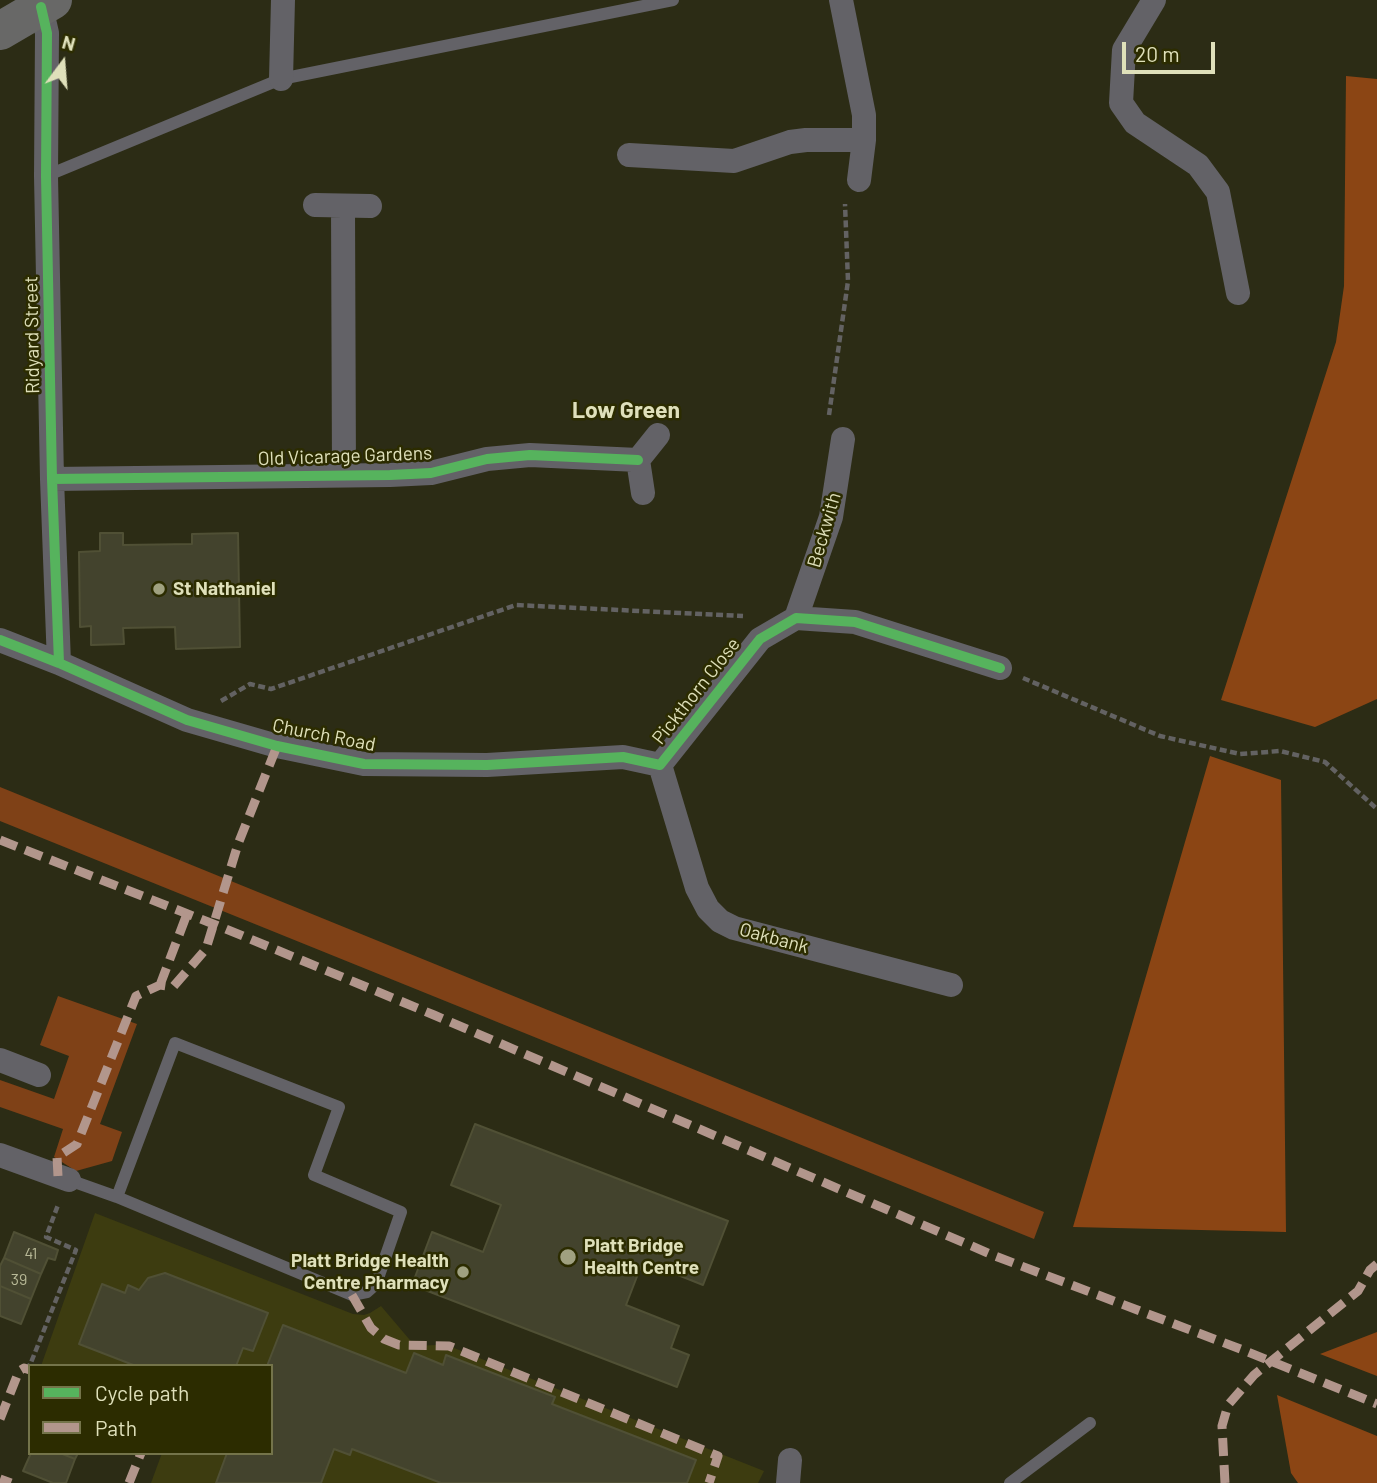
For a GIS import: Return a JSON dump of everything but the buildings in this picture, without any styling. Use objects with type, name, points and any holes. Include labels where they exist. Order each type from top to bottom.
[{"type":"main road","points":[[0,31],[47,3]]},
{"type":"street","points":[[281,79],[283,0]]},
{"type":"street","points":[[841,0],[864,115],[859,180]]},
{"type":"street","points":[[1154,0],[1124,50],[1121,103],[1135,123],[1198,165],[1218,192],[1238,293]]},
{"type":"street","name":"Ridyard Street","points":[[47,3],[46,176],[59,663]]},
{"type":"street","points":[[629,155],[734,161],[790,142],[864,140]]},
{"type":"street","points":[[315,205],[370,206]]},
{"type":"street","points":[[343,207],[344,475]]},
{"type":"street","points":[[643,493],[638,460],[658,435]]},
{"type":"street","name":"Beckwith","points":[[796,618],[831,517],[844,439]]},
{"type":"street","name":"Old Vicarage Gardens","points":[[52,479],[431,473],[488,459],[530,455],[638,460]]},
{"type":"street","points":[[796,618],[855,622],[1000,668]]},
{"type":"street","name":"Pickthorn Close","points":[[660,765],[760,639],[796,618]]},
{"type":"street","name":"Church Road","points":[[0,640],[187,720],[277,746],[364,764],[487,765],[623,757],[660,765]]},
{"type":"street","name":"Oakbank","points":[[660,765],[697,888],[708,909],[720,921],[734,928],[951,985]]},
{"type":"street","points":[[0,1060],[39,1075]]},
{"type":"street","points":[[0,1156],[64,1178]]},
{"type":"lane","points":[[46,176],[281,79],[673,0]]},
{"type":"lane","points":[[64,1178],[117,1197],[352,1295],[368,1292],[376,1284],[401,1212],[314,1175],[339,1107],[175,1043],[117,1197]]},
{"type":"lane","points":[[1010,1483],[1090,1423]]},
{"type":"path","points":[[844,439],[827,427],[848,281],[845,189],[859,180]]},
{"type":"path","points":[[187,720],[250,684],[271,690],[516,605],[796,618]]},
{"type":"path","points":[[1000,668],[1160,736],[1240,754],[1280,751],[1325,762],[1377,809]]},
{"type":"path","points":[[30,1364],[76,1250],[46,1237],[60,1199],[64,1178]]},
{"type":"path","points":[[24,1368],[28,1366]]},
{"type":"shaded area","points":[[1346,76],[1377,79],[1377,699],[1315,727],[1221,700],[1336,342],[1344,286]]},
{"type":"shaded area","points":[[1210,756],[1281,780],[1286,1232],[1073,1227]]},
{"type":"shaded area","points":[[0,787],[1044,1212],[1034,1239],[0,821]]},
{"type":"shaded area","points":[[58,996],[137,1024],[100,1124],[122,1132],[112,1161],[76,1171],[54,1157],[63,1129],[0,1107],[0,1080],[54,1099],[69,1056],[40,1045]]},
{"type":"shaded area","points":[[95,1213],[353,1314],[364,1315],[381,1306],[415,1346],[454,1348],[764,1471],[758,1483],[151,1483],[161,1455],[273,1455],[273,1364],[42,1364]]},
{"type":"shaded area","points":[[1377,1332],[1377,1376],[1320,1354]]},
{"type":"shaded area","points":[[1277,1395],[1377,1436],[1377,1483],[1298,1483],[1291,1473]]},
{"type":"marked path","points":[[58,1176],[57,1157],[77,1144],[136,996],[160,985],[173,987],[206,949],[238,844],[277,746]]},
{"type":"marked path","points":[[0,840],[434,1015],[995,1256],[1377,1404]]},
{"type":"marked path","points":[[160,985],[187,914]]},
{"type":"marked path","points":[[1225,1483],[1222,1426],[1228,1405],[1254,1375],[1358,1291],[1370,1270],[1377,1264]]},
{"type":"marked path","points":[[352,1295],[371,1328],[384,1339],[399,1345],[449,1346],[718,1456],[709,1483]]},
{"type":"marked path","points":[[0,1419],[19,1371],[28,1369]]},
{"type":"marked path","points":[[129,1483],[140,1455]]},
{"type":"marked path","points":[[0,1479],[11,1483]]},
{"type":"cycle path","points":[[41,7],[47,33],[46,176],[59,663]]},
{"type":"cycle path","points":[[52,479],[431,473],[487,459],[530,455],[638,460]]},
{"type":"cycle path","points":[[0,640],[187,720],[277,746],[364,764],[487,765],[623,757],[660,765],[760,639],[796,618],[855,622],[1000,668]]},
{"type":"place","name":"St Nathaniel","points":[[159,589]]},
{"type":"place","name":"Platt Bridge Health Centre","points":[[568,1257]]},
{"type":"place","name":"Platt Bridge Health Centre Pharmacy","points":[[463,1272]]},
{"type":"district","name":"Low Green","points":[[626,410]]}]
